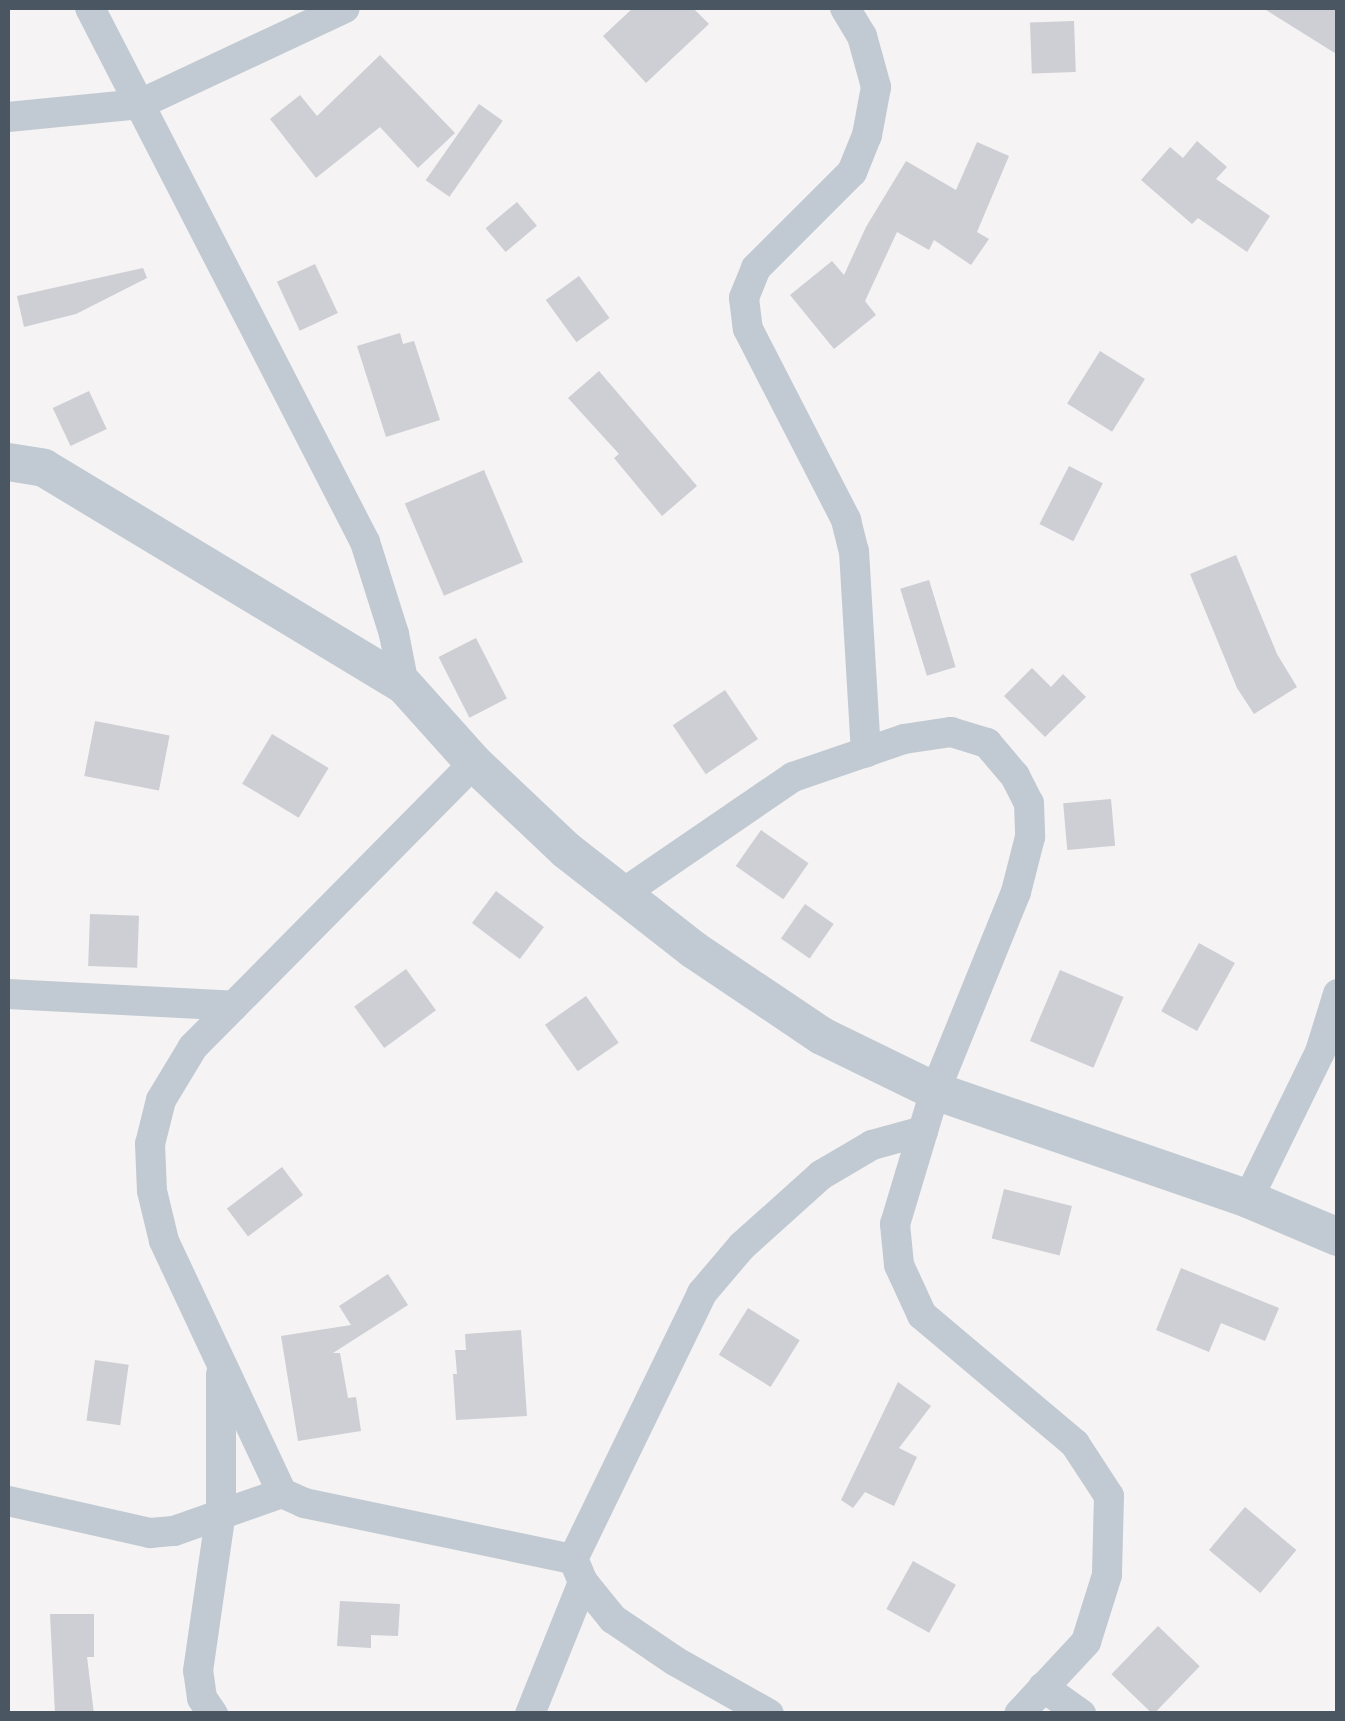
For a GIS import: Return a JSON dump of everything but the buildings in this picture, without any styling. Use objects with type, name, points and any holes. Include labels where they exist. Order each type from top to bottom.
[{"type":"street","points":[[90,8],[364,542],[394,634],[404,685]]},
{"type":"street","points":[[8,117],[140,104],[346,8]]},
{"type":"street","points":[[845,8],[862,36],[876,87],[867,134],[852,172],[756,268],[744,298],[748,329],[846,520],[854,551],[866,753]]},
{"type":"street","points":[[8,462],[44,468],[404,685],[474,763],[566,850],[694,950],[822,1036],[934,1091],[1248,1199],[1338,1237]]},
{"type":"street","points":[[622,894],[793,777],[904,739],[951,732],[987,742],[1016,776],[1028,804],[1030,837],[1016,892],[934,1091],[895,1224],[900,1265],[922,1315],[964,1356],[1006,1382],[1074,1444],[1108,1496],[1107,1574],[1086,1642],[1019,1714]]},
{"type":"street","points":[[282,1493],[164,1242],[152,1191],[150,1144],[161,1100],[193,1047],[474,763]]},
{"type":"street","points":[[8,994],[234,1006]]},
{"type":"street","points":[[1248,1199],[1320,1052],[1338,994]]},
{"type":"street","points":[[530,1714],[578,1570],[702,1292],[742,1246],[821,1175],[872,1145],[923,1131]]},
{"type":"street","points":[[213,1714],[202,1698],[198,1672],[221,1511],[221,1370]]},
{"type":"street","points":[[8,1502],[150,1532],[174,1531],[221,1511],[282,1493],[304,1503],[578,1570],[613,1619],[675,1662],[769,1714]]},
{"type":"street","points":[[1043,1687],[1082,1714]]}]
